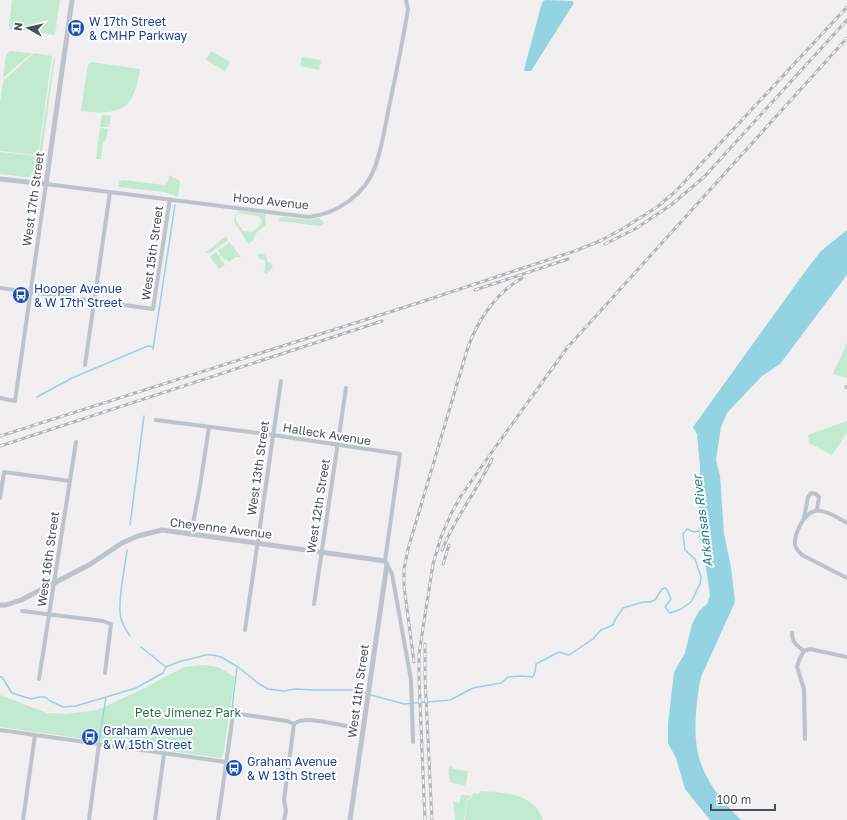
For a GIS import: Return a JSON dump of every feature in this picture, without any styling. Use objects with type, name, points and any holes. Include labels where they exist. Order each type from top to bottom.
[{"type":"street","name":"West 17th Street","points":[[0,398],[14,401],[72,0]]},
{"type":"street","name":"Hood Avenue","points":[[0,178],[308,217],[331,211],[346,204],[360,191],[370,176],[378,159],[406,21],[408,9],[406,0]]},
{"type":"street","points":[[85,366],[110,192]]},
{"type":"street","name":"West 15th Street","points":[[95,301],[153,309],[170,199]]},
{"type":"street","points":[[0,288],[95,301]]},
{"type":"street","name":"West 13th Street","points":[[246,630],[257,542],[281,381]]},
{"type":"street","name":"West 12th Street","points":[[314,604],[346,388]]},
{"type":"street","name":"Halleck Avenue","points":[[156,420],[273,435],[338,446],[400,454]]},
{"type":"street","points":[[192,534],[209,427]]},
{"type":"street","name":"West 16th Street","points":[[39,679],[76,442]]},
{"type":"street","name":"West 11th Street","points":[[350,820],[400,454]]},
{"type":"street","points":[[0,498],[4,472],[70,481]]},
{"type":"street","points":[[804,519],[808,497],[812,493],[819,497],[817,510]]},
{"type":"street","points":[[847,523],[817,510],[810,512],[804,519],[796,534],[796,546],[802,555],[847,578]]},
{"type":"street","name":"Cheyenne Avenue","points":[[0,605],[6,606],[21,600],[89,565],[122,543],[138,536],[162,530],[257,542],[386,563]]},
{"type":"street","points":[[386,563],[392,574],[411,680],[413,742]]},
{"type":"street","points":[[22,611],[103,621],[111,624],[105,673]]},
{"type":"street","points":[[792,633],[792,639],[794,642],[804,651]]},
{"type":"street","points":[[805,739],[804,689],[797,667],[804,651],[810,649],[847,657]]},
{"type":"street","points":[[218,820],[234,708]]},
{"type":"street","points":[[233,713],[287,721],[294,724],[306,719],[347,726]]},
{"type":"street","points":[[284,820],[286,811],[284,800],[294,724]]},
{"type":"street","points":[[0,730],[226,762]]},
{"type":"street","points":[[23,820],[35,735]]},
{"type":"street","points":[[89,820],[99,744]]},
{"type":"street","points":[[155,820],[164,754]]},
{"type":"green space","points":[[12,0],[60,0],[55,35],[10,29],[9,25]]},
{"type":"green space","points":[[10,51],[32,53],[3,78],[6,55]]},
{"type":"green space","points":[[211,51],[230,62],[225,71],[206,60]]},
{"type":"green space","points":[[34,53],[52,56],[38,155],[0,151],[0,102],[3,81]]},
{"type":"green space","points":[[54,56],[55,59],[41,158],[38,159]]},
{"type":"green space","points":[[302,57],[321,60],[319,70],[300,66]]},
{"type":"green space","points":[[91,62],[140,69],[133,95],[125,106],[114,111],[107,112],[81,111],[88,64]]},
{"type":"green space","points":[[102,115],[111,116],[109,127],[100,127]]},
{"type":"green space","points":[[100,128],[108,129],[106,140],[103,142],[101,159],[96,159]]},
{"type":"green space","points":[[0,152],[38,156],[34,178],[0,174]]},
{"type":"green space","points":[[169,175],[180,181],[178,197],[164,192],[119,187],[119,181],[123,180],[165,185],[168,182]]},
{"type":"green space","points":[[240,211],[265,214],[266,225],[257,232],[249,244],[234,222],[235,215]],"holes":[[[240,213],[258,216],[261,219],[262,224],[252,232],[243,231],[236,221],[236,215]]]},
{"type":"green space","points":[[283,217],[309,220],[319,218],[324,223],[320,226],[278,221]]},
{"type":"green space","points":[[226,236],[228,240],[210,253],[205,253]]},
{"type":"green space","points":[[229,242],[241,257],[236,257],[229,262],[221,256],[218,250]]},
{"type":"green space","points":[[216,252],[225,265],[219,269],[210,257]]},
{"type":"green space","points":[[261,253],[266,256],[268,262],[273,266],[266,274],[263,271],[265,270],[265,260],[260,259],[257,255]]},
{"type":"green space","points":[[847,343],[847,378],[833,374]]},
{"type":"green space","points":[[847,421],[847,433],[832,455],[809,443],[808,435]]},
{"type":"green space","name":"Pete Jimenez Park","points":[[204,665],[218,667],[235,677],[223,756],[220,758],[0,727],[0,695],[47,713],[67,714],[97,710],[141,690],[184,667]]},
{"type":"green space","points":[[452,765],[453,769],[468,771],[465,785],[450,782],[448,769]]},
{"type":"green space","points":[[480,791],[498,792],[525,799],[533,804],[539,811],[543,820],[465,820],[467,801],[472,797],[473,793],[479,794]]},
{"type":"green space","points":[[461,795],[472,796],[467,800],[464,820],[455,820],[453,801],[459,803]]},
{"type":"water","points":[[543,1],[572,1],[574,3],[531,71],[525,71],[524,70],[541,6]]},
{"type":"water","name":"Arkansas River","points":[[847,230],[847,275],[780,364],[762,376],[727,413],[721,427],[716,460],[720,476],[724,534],[731,567],[735,602],[701,677],[697,700],[695,731],[700,760],[711,785],[729,808],[741,820],[710,820],[685,789],[676,758],[668,743],[668,724],[674,672],[685,653],[692,624],[699,611],[707,604],[710,595],[699,536],[700,466],[697,434],[693,427],[821,251]]},
{"type":"waterway","points":[[153,349],[175,205]]},
{"type":"waterway","points":[[37,397],[72,378],[148,346],[153,347]]},
{"type":"waterway","points":[[130,525],[144,416]]},
{"type":"waterway","name":"Arkansas River","points":[[0,677],[2,677],[12,693],[31,699],[45,697],[63,707],[76,706],[136,688],[163,673],[166,667],[178,662],[206,655],[213,655],[221,657],[238,667],[268,689],[284,691],[295,689],[353,690],[404,704],[450,700],[473,688],[501,683],[508,677],[533,677],[536,664],[559,652],[569,655],[593,639],[601,630],[613,625],[623,608],[655,600],[662,589],[666,588],[671,599],[665,607],[670,613],[681,609],[691,602],[700,584],[701,577],[695,559],[685,550],[683,534],[687,529],[694,532],[699,531]]},
{"type":"waterway","points":[[127,550],[120,612],[121,619],[130,636]]},
{"type":"waterway","points":[[141,647],[166,667]]},
{"type":"waterway","points":[[232,708],[237,668]]},
{"type":"waterway","points":[[358,727],[363,693]]},
{"type":"waterway","points":[[99,742],[106,697]]},
{"type":"railway","points":[[0,436],[421,302],[575,251],[600,241],[657,207],[675,192],[847,7]]},
{"type":"railway","points":[[605,244],[635,229],[671,205],[704,177],[847,20]]},
{"type":"railway","points":[[425,820],[419,654],[433,564],[441,537],[451,514],[461,496],[567,348],[847,38]]},
{"type":"railway","points":[[475,290],[568,259]]},
{"type":"railway","points":[[414,662],[404,586],[404,569],[408,549],[472,336],[477,326],[496,299],[512,284],[522,278]]},
{"type":"railway","points":[[0,446],[382,321]]},
{"type":"railway","points":[[442,550],[453,526],[492,459]]},
{"type":"railway","points":[[443,564],[449,545]]},
{"type":"railway","points":[[425,644],[425,678],[432,820]]},
{"type":"place","name":"W 17th Street & CMHP Parkway","points":[[76,28]]},
{"type":"place","name":"Hooper Avenue & W 17th Street","points":[[21,295]]},
{"type":"place","name":"Graham Avenue & W 15th Street","points":[[90,737]]},
{"type":"place","name":"Graham Avenue & W 13th Street","points":[[234,768]]}]
